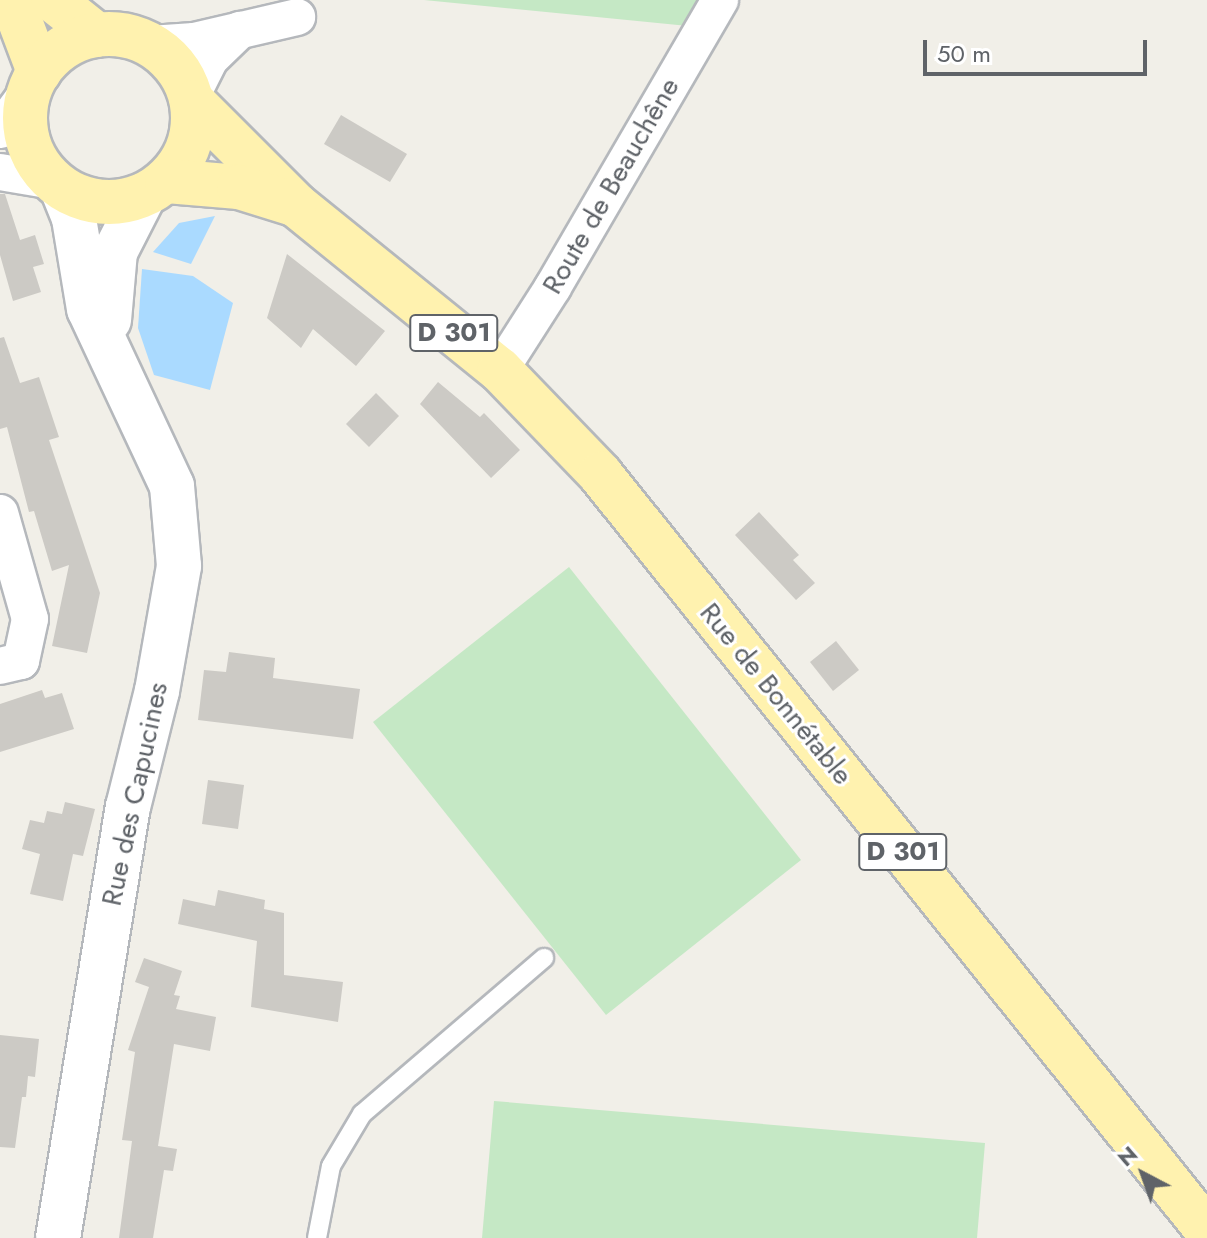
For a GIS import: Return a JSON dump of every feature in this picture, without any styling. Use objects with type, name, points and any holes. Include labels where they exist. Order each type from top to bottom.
[{"type":"main road","points":[[12,0],[34,80]]},
{"type":"main road","points":[[53,0],[97,35]]},
{"type":"main road","points":[[97,35],[124,35],[150,44],[171,61],[185,80],[192,100],[190,145],[181,164],[155,188],[118,203],[91,201],[57,184],[36,161],[27,137],[25,115],[34,80],[64,48],[97,35]]},
{"type":"main road","name":"Rue de Bonnétable","points":[[192,100],[296,205],[500,370],[600,474],[1207,1230]]},
{"type":"main road","name":"Rue de Bonnétable","points":[[155,188],[239,187],[296,205]]},
{"type":"street","name":"Route de Beauchêne","points":[[500,370],[553,287],[720,0]]},
{"type":"street","points":[[150,44],[194,41],[297,17]]},
{"type":"street","points":[[192,100],[210,59],[241,29]]},
{"type":"street","points":[[0,130],[34,80]]},
{"type":"street","points":[[0,172],[57,184]]},
{"type":"street","name":"Rue des Capucines","points":[[57,184],[74,218],[89,309],[172,486],[179,566],[157,691],[128,807],[58,1238]]},
{"type":"street","name":"Rue des Capucines","points":[[113,362],[109,321],[115,252],[155,188]]},
{"type":"street","points":[[0,513],[30,619],[21,661],[0,666]]},
{"type":"lane","points":[[317,1238],[331,1166],[362,1114],[544,958]]},
{"type":"green space","points":[[424,0],[703,0],[688,26]]},
{"type":"green space","points":[[569,567],[801,860],[606,1015],[373,722]]},
{"type":"green space","points":[[494,1101],[985,1143],[977,1238],[482,1238]]},
{"type":"water","points":[[215,216],[191,264],[153,252],[179,223]]},
{"type":"water","points":[[142,269],[193,276],[233,303],[210,390],[154,375],[138,328]]},
{"type":"building","points":[[341,115],[407,154],[390,182],[324,144]]},
{"type":"building","points":[[0,194],[5,194],[20,240],[35,235],[44,264],[33,267],[41,292],[13,301],[0,255]]},
{"type":"building","points":[[287,254],[385,331],[356,366],[313,329],[301,348],[267,318]]},
{"type":"building","points":[[4,337],[20,383],[39,377],[59,437],[49,440],[100,593],[87,653],[52,646],[69,565],[52,571],[34,511],[29,512],[7,427],[0,429],[0,338]]},
{"type":"building","points":[[438,382],[480,417],[484,413],[520,450],[491,478],[420,404]]},
{"type":"building","points":[[376,393],[399,416],[369,447],[346,424]]},
{"type":"building","points":[[759,512],[799,555],[793,560],[815,583],[796,600],[735,535]]},
{"type":"building","points":[[836,641],[859,670],[833,691],[810,662]]},
{"type":"building","points":[[229,652],[275,658],[273,678],[360,689],[353,739],[198,720],[204,670],[226,672]]},
{"type":"building","points":[[42,690],[45,698],[62,693],[74,729],[0,752],[0,704]]},
{"type":"building","points":[[208,780],[244,785],[238,829],[202,824]]},
{"type":"building","points":[[65,802],[95,809],[83,856],[73,854],[63,901],[30,894],[40,854],[22,849],[30,820],[44,823],[47,811],[62,814]]},
{"type":"building","points":[[218,890],[265,900],[264,909],[284,913],[284,975],[343,982],[338,1022],[251,1007],[257,941],[178,924],[183,899],[215,906]]},
{"type":"building","points":[[144,958],[182,971],[174,995],[180,996],[176,1009],[216,1017],[210,1051],[174,1044],[158,1146],[177,1149],[173,1171],[164,1170],[153,1238],[119,1238],[132,1141],[122,1140],[135,1052],[128,1050],[149,987],[135,982]]},
{"type":"building","points":[[0,1035],[39,1039],[35,1077],[28,1076],[26,1097],[22,1097],[15,1148],[0,1147]]}]
